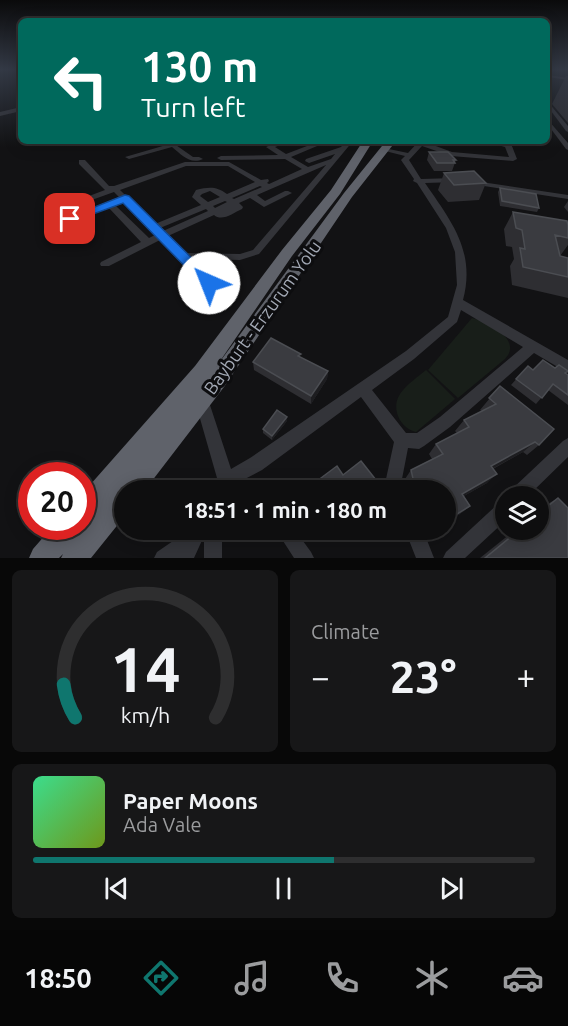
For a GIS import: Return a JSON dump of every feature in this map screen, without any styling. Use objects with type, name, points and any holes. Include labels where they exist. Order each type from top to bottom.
[{"type":"highway","name":"Bayburt - Erzurum Yolu","points":[[96,497],[202,372],[287,253],[336,192],[366,144]]},
{"type":"highway","name":"Bayburt - Erzurum Yolu","points":[[139,480],[202,401],[309,254],[348,195],[388,145]]},
{"type":"highway","points":[[74,558],[114,511]]},
{"type":"highway","points":[[42,558],[58,540]]},
{"type":"street","points":[[550,107],[568,130]]},
{"type":"street","points":[[0,114],[18,110]]},
{"type":"street","points":[[550,125],[568,148]]},
{"type":"street","points":[[278,144],[269,147],[304,168],[334,160]]},
{"type":"street","points":[[129,157],[173,145],[190,159],[285,157],[315,144]]},
{"type":"street","points":[[183,256],[240,257],[256,252],[347,144]]},
{"type":"street","points":[[231,480],[256,465],[410,355],[453,319],[462,285],[460,252],[451,228],[406,164],[408,155],[420,144]]},
{"type":"street","points":[[427,144],[451,154],[513,159],[508,144]]},
{"type":"street","points":[[388,145],[408,155]]},
{"type":"street","points":[[230,200],[343,149]]},
{"type":"street","points":[[82,162],[107,188],[116,189],[209,283]]},
{"type":"street","points":[[61,208],[185,164],[229,164],[264,185]]},
{"type":"street","points":[[417,181],[463,181],[568,196]]},
{"type":"street","points":[[105,264],[147,242],[159,231],[206,206],[251,195],[264,185]]},
{"type":"street","points":[[216,189],[230,200],[239,207],[220,216],[196,197],[202,191],[216,189]]},
{"type":"street","points":[[251,195],[264,204],[288,193]]},
{"type":"street","points":[[70,219],[125,198]]},
{"type":"street","points":[[110,204],[147,242]]},
{"type":"street","points":[[159,231],[214,212]]},
{"type":"street","points":[[459,303],[568,367]]},
{"type":"street","points":[[402,440],[419,441],[445,422],[532,347]]},
{"type":"street","points":[[363,389],[402,440],[394,480]]},
{"type":"street","points":[[202,401],[222,480]]},
{"type":"street","points":[[528,486],[568,446]]},
{"type":"street","points":[[452,558],[495,518]]},
{"type":"street","points":[[163,558],[187,540]]},
{"type":"street","points":[[184,558],[193,540]]},
{"type":"street","points":[[213,540],[213,558]]},
{"type":"street","points":[[292,540],[305,558]]},
{"type":"street","points":[[418,540],[425,558]]},
{"type":"shaded area","points":[[472,318],[487,323],[502,333],[510,345],[509,352],[505,359],[458,398],[428,370]]},
{"type":"shaded area","points":[[426,370],[455,399],[416,432],[401,422],[396,408],[397,401],[408,384]]},
{"type":"building","points":[[429,152],[448,152],[456,160],[453,160],[455,163],[437,163]]},
{"type":"building","points":[[474,171],[486,183],[454,185],[444,173]]},
{"type":"building","points":[[500,188],[536,194],[539,208],[502,201]]},
{"type":"building","points":[[513,212],[567,221],[568,238],[555,235],[560,256],[568,258],[568,277],[523,267],[520,248],[525,249],[522,230],[516,228]]},
{"type":"building","points":[[271,338],[301,354],[298,356],[328,371],[311,396],[253,362]]},
{"type":"building","points":[[543,360],[555,368],[559,365],[568,371],[565,373],[568,375],[568,395],[553,384],[542,398],[516,379],[528,366],[533,370]]},
{"type":"building","points":[[500,386],[554,429],[539,445],[535,442],[491,466],[497,474],[462,494],[470,506],[456,515],[456,480],[413,480],[411,470],[443,454],[436,444],[469,427],[464,420],[496,404],[489,398]]},
{"type":"building","points":[[277,410],[287,417],[272,436],[263,429]]},
{"type":"building","points":[[361,461],[376,480],[318,480],[337,466],[343,475]]},
{"type":"building","points":[[558,498],[568,508],[568,558],[485,558],[507,540],[549,540],[549,505]]},
{"type":"route","points":[[70,219],[125,198],[209,283]]}]
